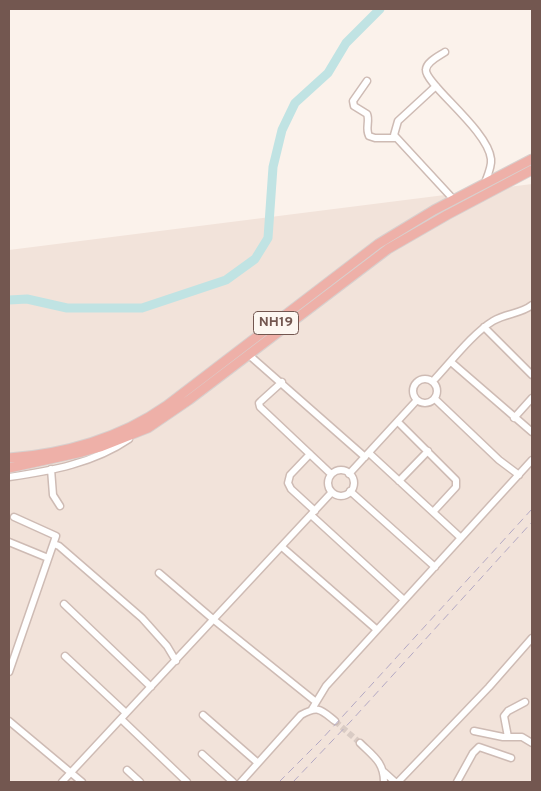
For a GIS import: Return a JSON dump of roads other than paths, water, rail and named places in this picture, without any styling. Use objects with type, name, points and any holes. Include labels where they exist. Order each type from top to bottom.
[{"type":"highway","name":"NH19","points":[[9,458],[43,454],[81,445],[144,421],[378,244],[418,219],[532,159]]},
{"type":"highway","name":"NH19","points":[[9,468],[76,454],[100,447],[140,431],[174,411],[371,260],[403,239],[532,170]]},
{"type":"street","points":[[444,52],[430,63],[426,70],[429,78],[472,124],[490,155],[491,164],[484,184]]},
{"type":"street","points":[[367,81],[353,101],[354,106],[368,116],[367,127],[370,136],[375,138],[395,138]]},
{"type":"street","points":[[436,86],[398,121],[394,131],[395,138],[454,200]]},
{"type":"street","points":[[433,381],[484,327],[501,317],[526,309],[532,304]]},
{"type":"street","points":[[526,309],[532,315]]},
{"type":"street","points":[[484,327],[532,375]]},
{"type":"street","points":[[249,354],[399,481],[462,538]]},
{"type":"street","points":[[451,362],[532,432]]},
{"type":"street","points":[[425,378],[433,381],[438,391],[435,398],[428,403],[417,400],[413,392],[417,381],[425,378]]},
{"type":"street","points":[[282,382],[261,401],[260,407],[331,474]]},
{"type":"street","points":[[435,398],[499,460],[519,475]]},
{"type":"street","points":[[514,418],[532,398]]},
{"type":"street","points":[[349,474],[417,400]]},
{"type":"street","points":[[398,422],[457,482],[456,487],[433,512]]},
{"type":"street","points":[[9,477],[79,462],[116,448],[140,431]]},
{"type":"street","points":[[399,481],[428,452]]},
{"type":"street","points":[[310,454],[290,475],[288,482],[291,489],[313,513],[404,600]]},
{"type":"street","points":[[241,782],[292,724],[314,705],[326,686],[376,629],[532,460]]},
{"type":"street","points":[[51,469],[53,495],[60,506]]},
{"type":"street","points":[[342,470],[349,474],[353,480],[350,491],[347,494],[339,496],[332,492],[328,481],[331,474],[342,470]]},
{"type":"street","points":[[350,491],[434,567]]},
{"type":"street","points":[[62,782],[176,662],[332,492]]},
{"type":"street","points":[[9,672],[56,536],[14,516]]},
{"type":"street","points":[[9,542],[48,558]]},
{"type":"street","points":[[54,544],[59,546],[142,618],[167,646],[176,662]]},
{"type":"street","points":[[282,547],[376,629]]},
{"type":"street","points":[[160,573],[335,721]]},
{"type":"street","points":[[64,604],[152,687]]},
{"type":"street","points":[[360,743],[379,762],[384,772],[396,782],[489,687],[532,638]]},
{"type":"street","points":[[65,656],[126,714]]},
{"type":"street","points":[[508,737],[504,716],[508,710],[525,702]]},
{"type":"street","points":[[203,715],[258,763]]},
{"type":"street","points":[[121,719],[187,782]]},
{"type":"street","points":[[9,721],[82,782]]},
{"type":"street","points":[[474,731],[508,737],[522,737],[532,743]]},
{"type":"street","points":[[457,782],[473,752],[479,747],[511,758]]},
{"type":"street","points":[[202,754],[233,782]]},
{"type":"street","points":[[127,770],[140,782]]},
{"type":"street","points":[[384,772],[384,782]]},
{"type":"waterway","points":[[9,300],[27,299],[67,308],[142,308],[226,280],[255,259],[268,238],[273,167],[282,130],[295,103],[328,73],[346,43],[380,9]]},
{"type":"tunnel","points":[[335,721],[360,743]]},
{"type":"railway","points":[[279,782],[321,740],[532,509]]},
{"type":"railway","points":[[293,782],[532,522]]}]
